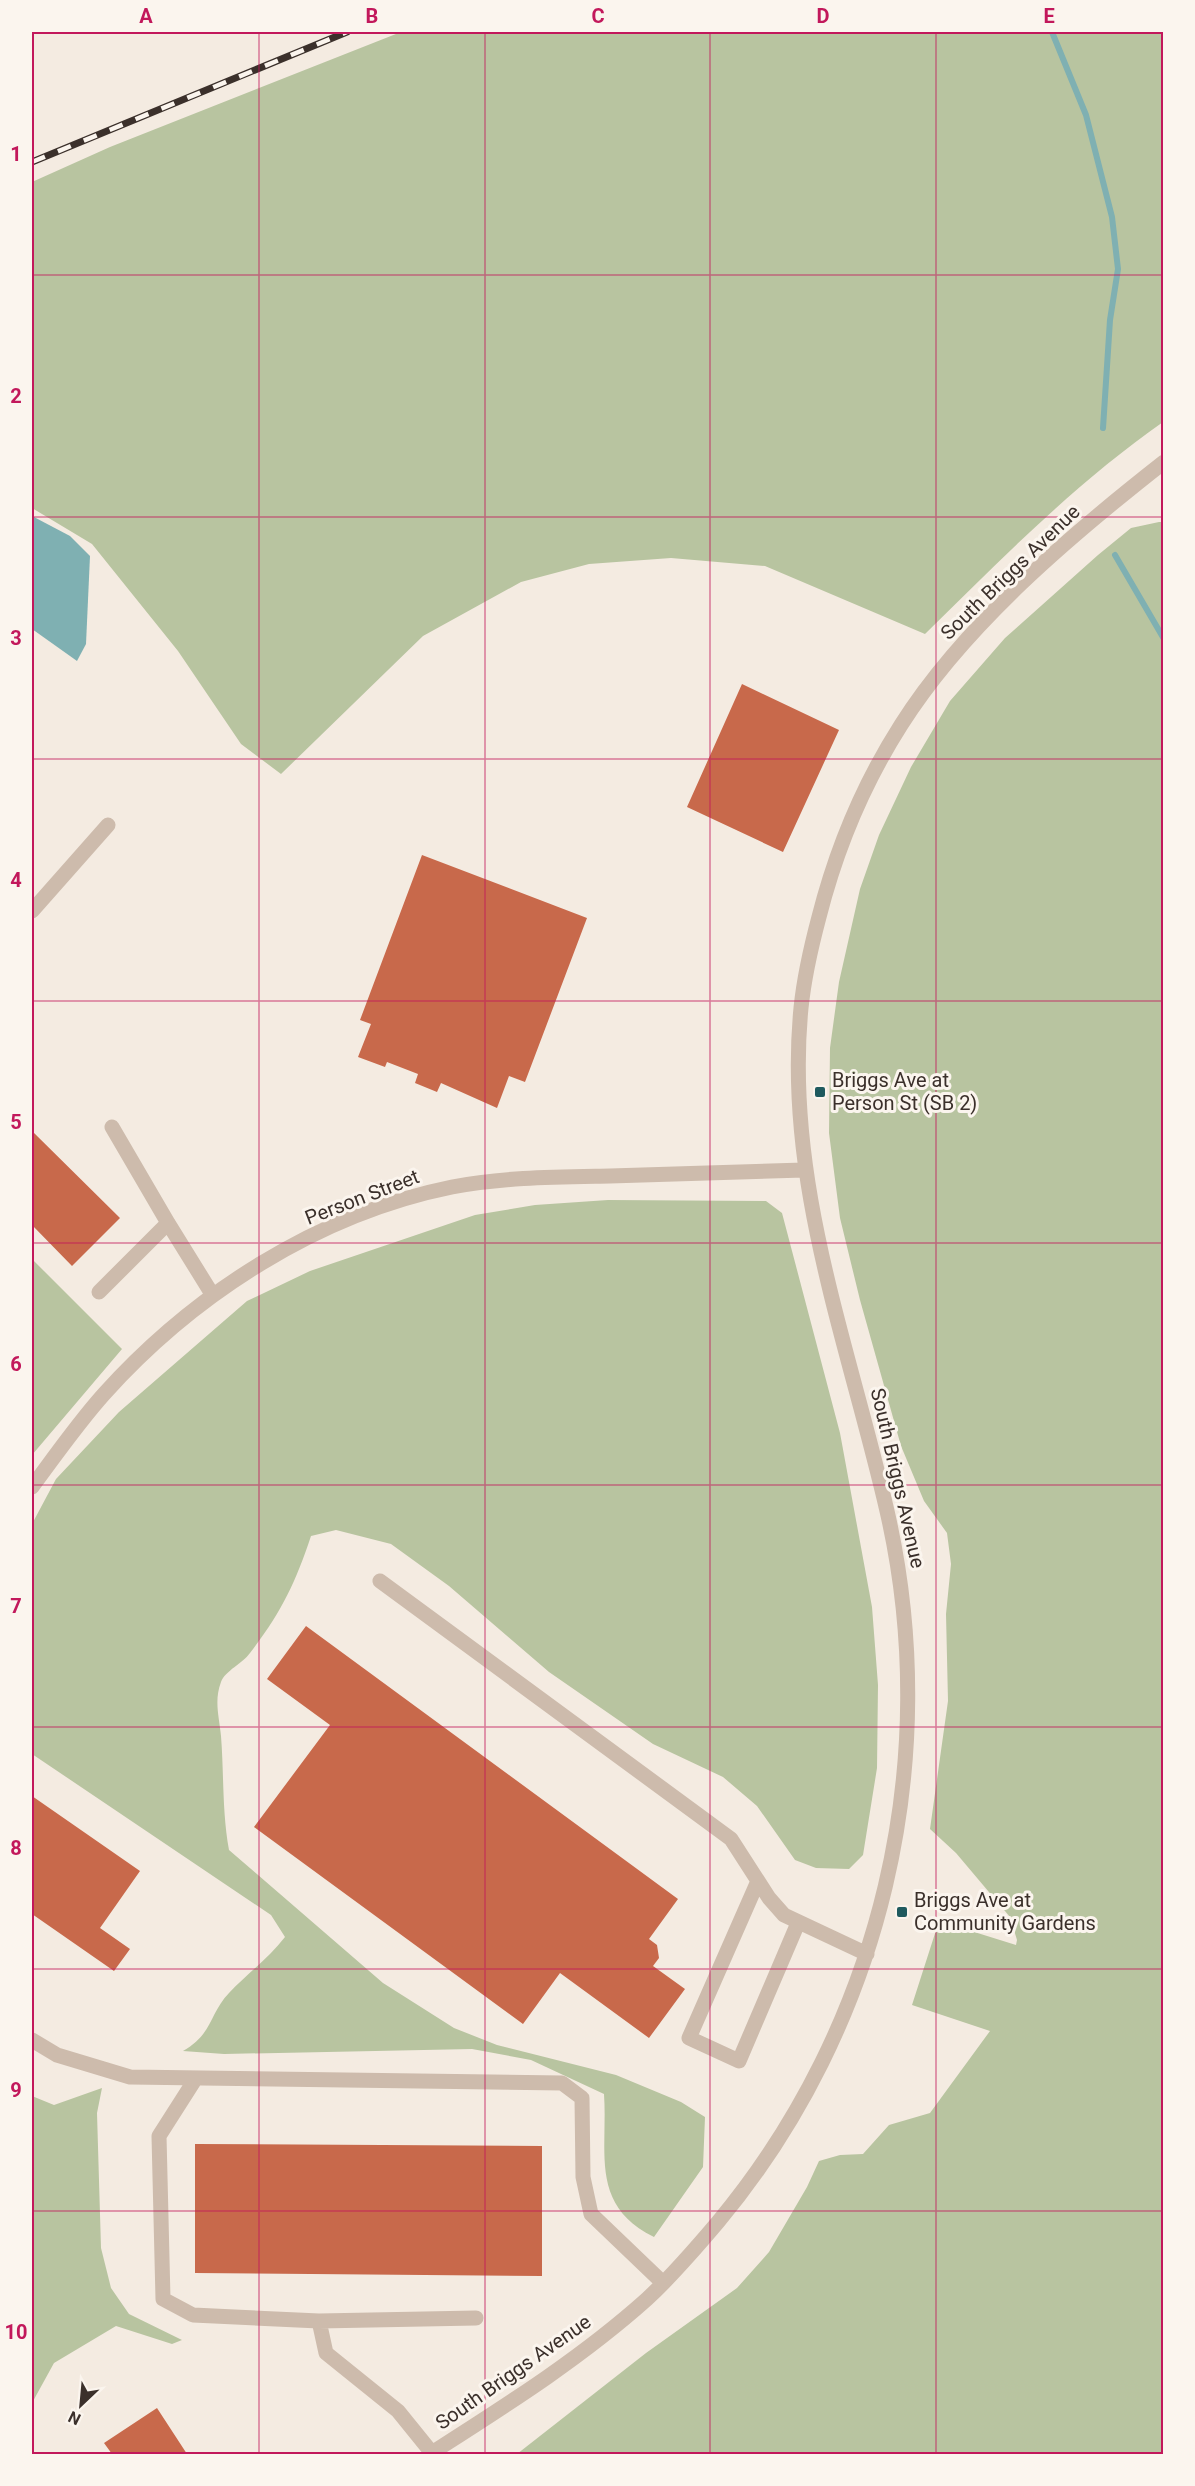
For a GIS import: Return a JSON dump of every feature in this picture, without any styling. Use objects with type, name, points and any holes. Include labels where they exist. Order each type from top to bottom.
[{"type":"street","name":"South Briggs Avenue","points":[[431,2454],[560,2370],[663,2283],[745,2189],[773,2148],[811,2084],[839,2029],[867,1954],[891,1869],[900,1818],[909,1711],[907,1649],[900,1582],[892,1536],[817,1233],[804,1170],[798,1109],[798,1058],[806,973],[827,886],[847,831],[902,723],[969,636],[1068,543],[1164,462]]},
{"type":"street","points":[[32,911],[108,825]]},
{"type":"street","points":[[112,1127],[212,1293]]},
{"type":"street","name":"Person Street","points":[[32,1487],[104,1394],[162,1336],[212,1293],[312,1237],[371,1211],[453,1187],[526,1178],[804,1170]]},
{"type":"street","points":[[99,1292],[168,1223]]},
{"type":"street","points":[[380,1581],[731,1839],[758,1881],[784,1915],[867,1954]]},
{"type":"street","points":[[758,1881],[689,2038],[739,2061],[798,1923]]},
{"type":"street","points":[[32,2040],[57,2055],[130,2077],[562,2083],[582,2098],[583,2177],[591,2214],[663,2283]]},
{"type":"street","points":[[196,2078],[159,2136],[163,2299],[193,2316],[319,2320],[476,2318]]},
{"type":"street","points":[[319,2320],[326,2353],[398,2410],[431,2454]]},
{"type":"green space","points":[[401,32],[1163,32],[1163,422],[1070,496],[925,634],[765,566],[671,558],[589,564],[521,582],[423,636],[281,774],[241,744],[178,651],[92,544],[32,508],[32,182],[110,147]]},
{"type":"green space","points":[[1164,522],[1163,2454],[517,2454],[646,2353],[737,2288],[769,2252],[807,2187],[819,2161],[840,2155],[863,2154],[889,2125],[930,2113],[990,2031],[912,2005],[939,1921],[1016,1945],[1017,1940],[1010,1917],[956,1853],[930,1829],[948,1701],[946,1614],[951,1564],[947,1533],[924,1501],[901,1446],[860,1300],[840,1218],[829,1133],[830,1048],[839,982],[860,889],[879,835],[911,767],[950,701],[1005,638],[1098,555],[1131,528]]},
{"type":"green space","points":[[608,1200],[766,1201],[782,1213],[840,1433],[872,1607],[878,1685],[877,1768],[863,1855],[849,1869],[816,1868],[795,1860],[757,1806],[723,1777],[653,1744],[549,1672],[449,1586],[391,1544],[336,1530],[311,1536],[293,1584],[279,1611],[247,1657],[223,1678],[219,1689],[218,1709],[225,1822],[229,1850],[383,1983],[454,2028],[497,2045],[616,2075],[681,2102],[705,2117],[703,2167],[654,2237],[633,2224],[619,2209],[611,2193],[604,2156],[604,2094],[531,2060],[472,2049],[224,2054],[183,2051],[200,2038],[229,1993],[285,1937],[271,1915],[32,1754],[32,1524],[56,1479],[119,1412],[247,1301],[310,1271],[475,1215],[535,1205]]},
{"type":"green space","points":[[32,1259],[122,1349],[32,1455]]},
{"type":"green space","points":[[102,2088],[97,2113],[101,2248],[111,2288],[129,2314],[182,2340],[172,2344],[116,2326],[54,2363],[32,2403],[32,2096],[54,2105]]},
{"type":"water","points":[[32,516],[70,536],[90,556],[86,644],[77,661],[32,629]]},
{"type":"building","points":[[742,684],[839,730],[783,852],[687,807]]},
{"type":"building","points":[[422,855],[587,918],[525,1082],[509,1076],[497,1108],[441,1083],[437,1092],[415,1083],[418,1074],[387,1062],[385,1067],[358,1057],[371,1024],[360,1020]]},
{"type":"building","points":[[32,1131],[120,1218],[72,1266],[32,1225]]},
{"type":"building","points":[[306,1626],[678,1899],[649,1939],[657,1945],[659,1958],[653,1966],[685,1989],[649,2038],[560,1973],[523,2024],[254,1827],[330,1725],[267,1679]]},
{"type":"building","points":[[32,1796],[140,1871],[100,1928],[130,1949],[114,1971],[32,1914]]},
{"type":"building","points":[[195,2144],[542,2146],[542,2276],[195,2273]]},
{"type":"building","points":[[157,2408],[187,2454],[112,2454],[104,2443]]},
{"type":"waterway","points":[[1052,32],[1086,115],[1112,217],[1118,269],[1110,320],[1103,428]]},
{"type":"waterway","points":[[1115,555],[1164,639]]},
{"type":"railway","points":[[32,162],[347,32]]},
{"type":"place","name":"Briggs Ave at Person St (SB 2)","points":[[820,1092]]},
{"type":"place","name":"Briggs Ave at Community Gardens","points":[[902,1912]]}]
